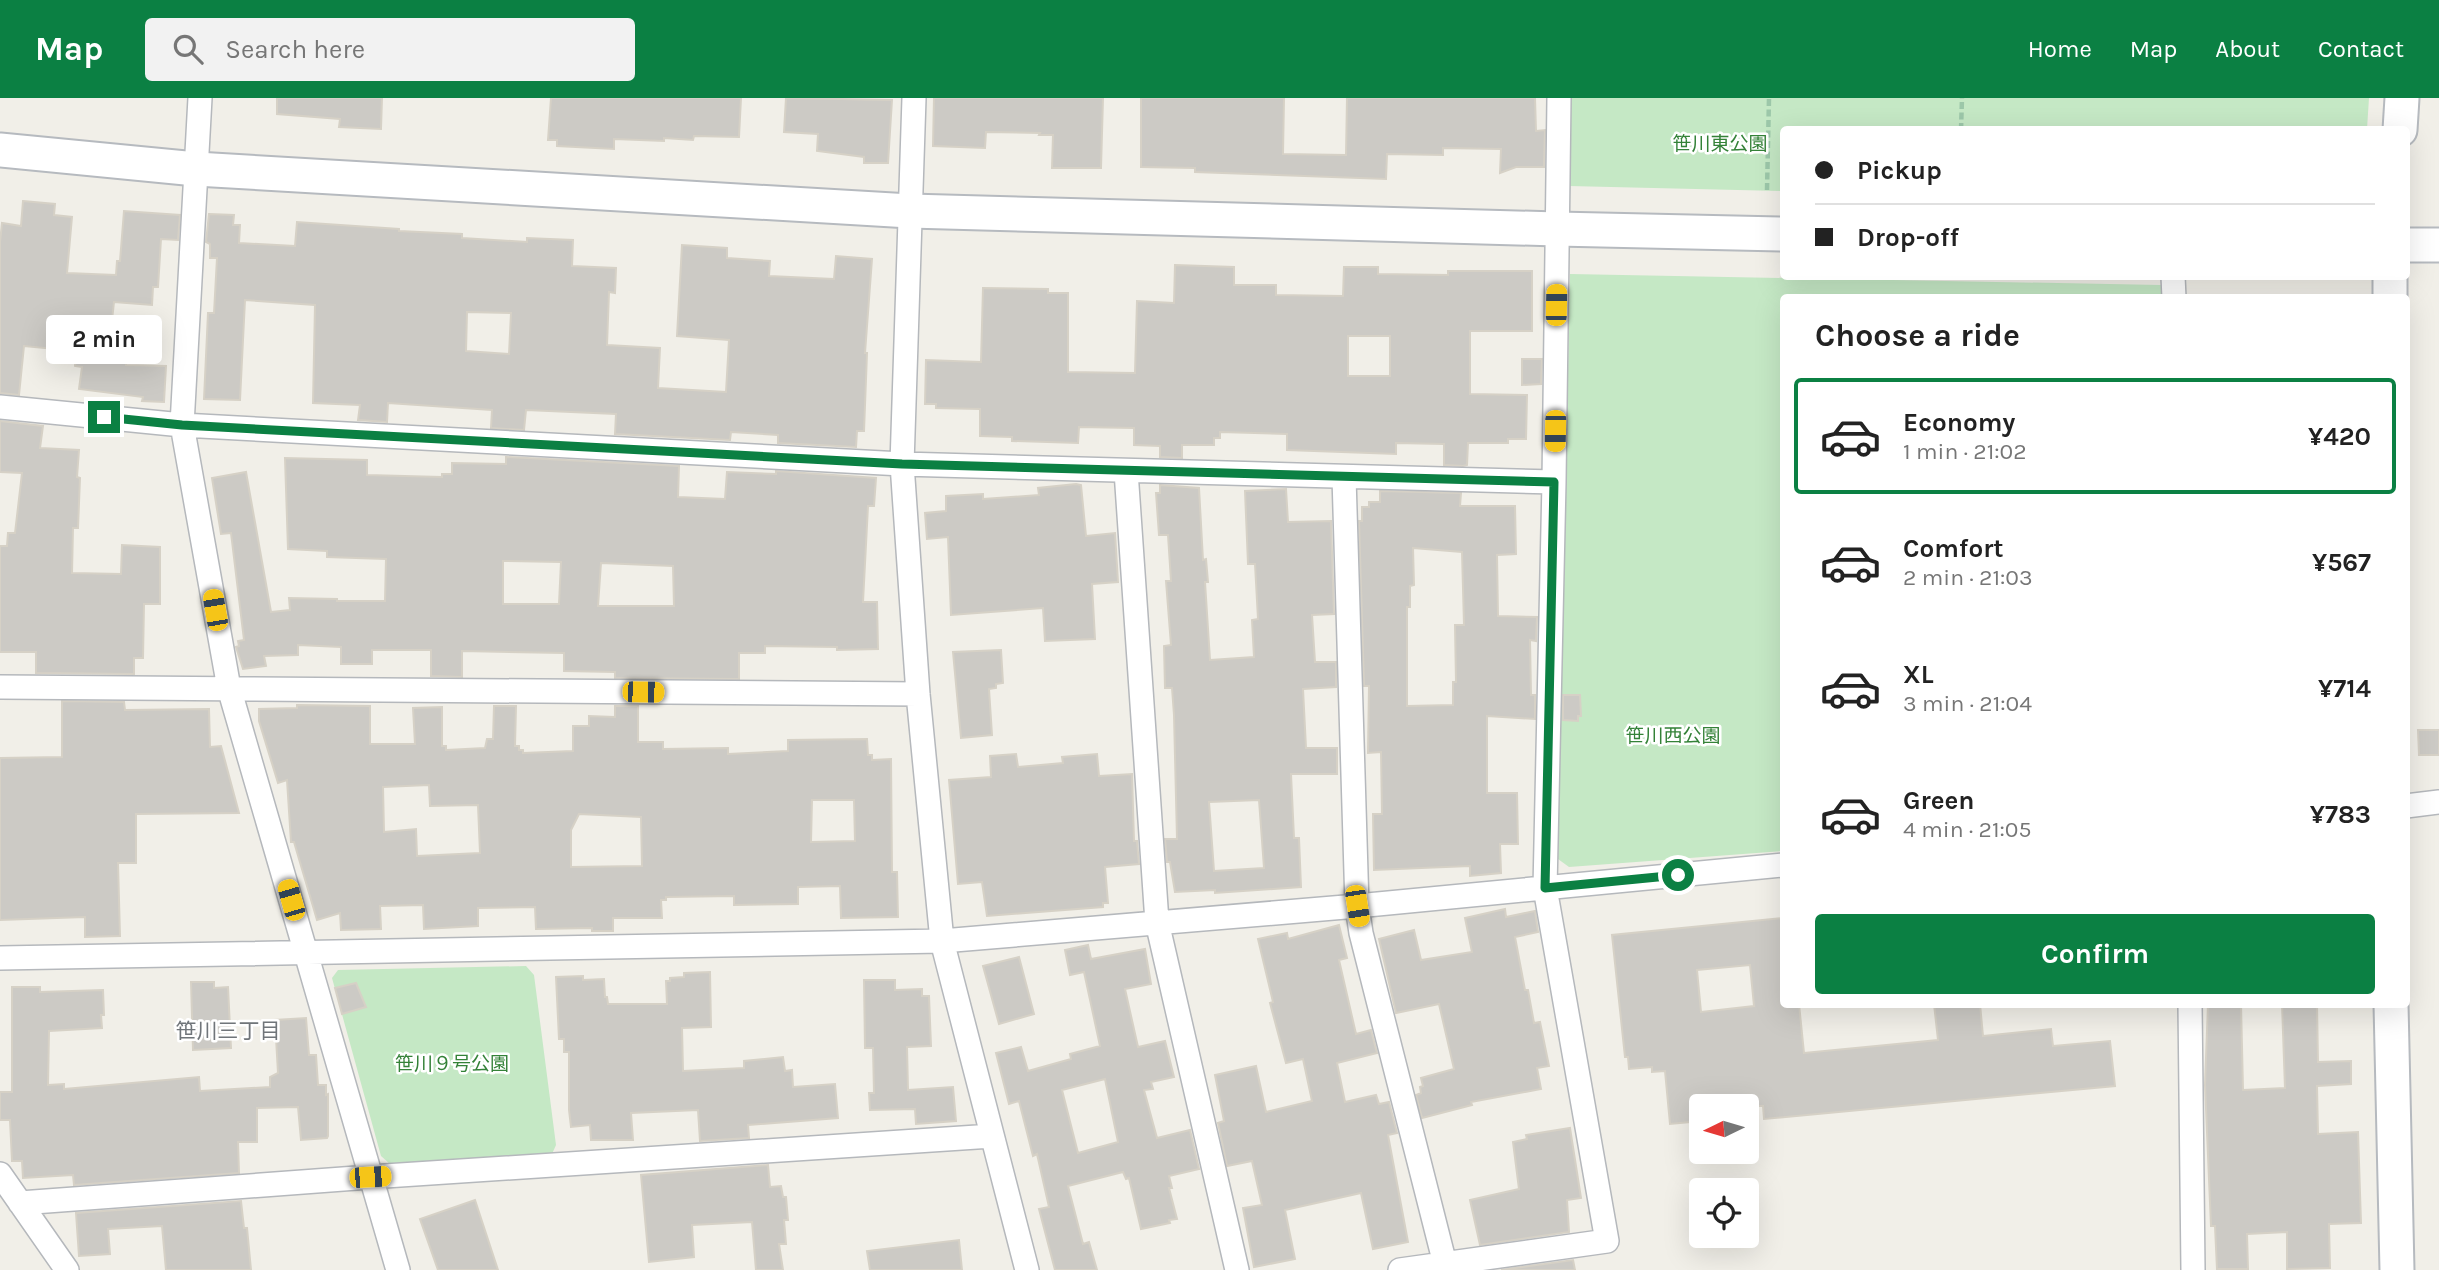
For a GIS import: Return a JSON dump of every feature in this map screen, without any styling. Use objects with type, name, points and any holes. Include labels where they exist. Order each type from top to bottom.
[{"type":"street","points":[[200,98],[182,425],[229,688],[398,1270]]},
{"type":"street","points":[[914,98],[902,464],[918,694],[942,941],[1027,1270]]},
{"type":"street","points":[[1401,1270],[1607,1241],[1545,888],[1559,98]]},
{"type":"street","points":[[2400,126],[2402,98]]},
{"type":"street","points":[[0,150],[196,169],[910,211],[1780,234]]},
{"type":"street","points":[[2410,245],[2439,245]]},
{"type":"street","points":[[0,407],[182,425],[902,464],[1554,482]]},
{"type":"street","points":[[1126,471],[1157,922],[1237,1270]]},
{"type":"street","points":[[1343,477],[1357,906],[1445,1264]]},
{"type":"street","points":[[0,687],[918,694]]},
{"type":"street","points":[[2410,806],[2439,802]]},
{"type":"street","points":[[0,958],[942,941],[1357,906],[1780,865]]},
{"type":"street","points":[[2190,1008],[2193,1270]]},
{"type":"street","points":[[2391,1008],[2397,1270]]},
{"type":"street","points":[[20,1203],[992,1136]]},
{"type":"street","points":[[0,1174],[67,1270]]},
{"type":"path","points":[[1768,190],[1769,98]]},
{"type":"path","points":[[1961,126],[1962,98]]},
{"type":"green space","name":"笹川東公園","points":[[1570,98],[2369,98],[2367,126],[1780,126],[1780,191],[1569,186]]},
{"type":"green space","name":"笹川西公園","points":[[1570,274],[2161,285],[2162,294],[1780,294],[1780,851],[1569,867],[1558,859]]},
{"type":"green space","name":"笹川９号公園","points":[[526,966],[534,975],[556,1145],[552,1154],[390,1164],[381,1156],[332,978],[338,970]]},
{"type":"building","points":[[277,98],[382,98],[381,129],[339,127],[340,119],[277,114]]},
{"type":"building","points":[[551,98],[741,98],[739,137],[694,136],[693,140],[664,138],[664,141],[614,139],[614,149],[557,146],[557,140],[548,140]]},
{"type":"building","points":[[786,98],[892,100],[888,163],[864,163],[864,157],[817,151],[818,134],[784,132]]},
{"type":"building","points":[[934,98],[1103,98],[1101,168],[1052,168],[1053,135],[1039,135],[1040,133],[986,132],[985,148],[933,146]]},
{"type":"building","points":[[1141,98],[1284,98],[1283,154],[1346,155],[1347,98],[1535,98],[1536,131],[1545,130],[1544,167],[1516,167],[1500,173],[1501,149],[1443,148],[1443,155],[1387,154],[1386,179],[1195,172],[1195,168],[1141,167]]},
{"type":"building","points":[[23,201],[55,204],[54,215],[72,217],[67,273],[116,275],[117,261],[120,261],[124,211],[180,215],[178,240],[161,239],[158,287],[153,287],[152,305],[114,302],[108,357],[126,359],[126,365],[166,366],[164,402],[142,401],[143,397],[79,389],[82,367],[75,366],[76,351],[24,346],[19,395],[0,393],[2,223],[21,226]]},
{"type":"building","points":[[209,214],[234,215],[233,225],[240,225],[239,243],[295,246],[297,222],[462,234],[462,238],[527,242],[527,238],[573,240],[572,266],[616,268],[615,293],[609,292],[607,345],[660,348],[658,388],[726,392],[729,340],[677,336],[682,245],[727,248],[727,258],[770,261],[769,276],[834,279],[836,256],[872,259],[865,353],[864,431],[857,431],[856,447],[778,443],[778,435],[731,432],[730,440],[615,434],[616,414],[526,410],[524,430],[491,428],[492,410],[388,403],[387,422],[358,420],[360,405],[313,403],[315,305],[245,300],[240,400],[204,399],[208,313],[214,313],[217,258],[210,258],[210,244],[206,242]],"holes":[[[467,312],[511,313],[509,354],[466,351]]]},
{"type":"building","points":[[1175,265],[1234,267],[1234,285],[1276,285],[1276,295],[1343,296],[1344,267],[1378,267],[1378,274],[1448,275],[1448,271],[1532,271],[1532,331],[1470,331],[1470,394],[1527,395],[1526,439],[1508,439],[1508,443],[1468,443],[1467,465],[1463,466],[1444,465],[1444,444],[1396,443],[1396,454],[1287,450],[1287,434],[1220,432],[1220,438],[1214,438],[1214,445],[1182,445],[1182,458],[1160,457],[1160,446],[1134,445],[1134,428],[1079,427],[1078,443],[1012,441],[1012,437],[980,436],[980,409],[936,408],[936,404],[925,404],[926,360],[981,362],[983,288],[1048,289],[1048,293],[1068,293],[1068,372],[1135,373],[1137,301],[1174,303]],"holes":[[[1348,336],[1390,336],[1390,376],[1348,376]]]},
{"type":"building","points":[[1522,359],[1542,359],[1541,384],[1522,385]]},
{"type":"building","points":[[0,421],[43,426],[40,448],[79,450],[78,528],[73,528],[72,573],[121,574],[122,545],[160,547],[160,604],[144,604],[143,658],[134,658],[134,674],[36,673],[36,652],[0,652],[0,546],[7,546],[8,533],[15,533],[22,473],[0,472]]},
{"type":"building","points":[[506,457],[679,466],[678,497],[725,499],[727,472],[776,474],[776,471],[876,478],[874,506],[868,506],[863,602],[877,602],[878,649],[765,646],[765,653],[739,653],[739,679],[615,678],[615,672],[564,671],[564,653],[462,651],[462,677],[431,676],[431,650],[372,650],[372,664],[341,664],[341,647],[298,645],[298,655],[264,656],[266,666],[243,669],[236,647],[239,646],[238,641],[244,640],[231,533],[221,534],[212,478],[246,472],[271,612],[290,610],[289,598],[385,601],[386,559],[327,557],[327,551],[288,549],[285,458],[367,460],[367,475],[442,477],[442,474],[452,474],[452,463],[506,464]],"holes":[[[503,561],[561,562],[559,604],[503,604]],[[601,563],[673,566],[674,606],[598,606]]]},
{"type":"building","points":[[1081,485],[1086,536],[1115,533],[1118,582],[1092,584],[1095,639],[1045,641],[1043,608],[951,615],[948,537],[927,539],[925,513],[946,511],[946,496],[983,494],[983,499],[1039,495],[1038,488]]},
{"type":"building","points":[[1160,485],[1199,488],[1203,560],[1206,559],[1208,582],[1205,582],[1210,660],[1254,657],[1252,620],[1258,619],[1255,564],[1248,564],[1245,491],[1286,489],[1288,522],[1331,521],[1334,614],[1312,615],[1315,662],[1336,662],[1336,687],[1303,689],[1306,748],[1337,748],[1337,774],[1291,774],[1294,838],[1299,838],[1301,887],[1215,893],[1215,890],[1175,892],[1170,862],[1167,862],[1165,839],[1177,839],[1174,715],[1172,688],[1165,688],[1164,646],[1171,645],[1166,581],[1171,581],[1168,535],[1159,535],[1156,493],[1160,493]],"holes":[[[1259,800],[1264,868],[1214,871],[1209,802]]]},
{"type":"building","points":[[1380,491],[1461,493],[1460,506],[1515,506],[1516,554],[1497,555],[1498,616],[1537,617],[1536,641],[1530,640],[1531,695],[1535,695],[1535,719],[1487,716],[1487,793],[1517,793],[1518,844],[1500,844],[1501,873],[1470,876],[1470,866],[1374,870],[1373,814],[1382,814],[1381,752],[1368,753],[1369,686],[1364,686],[1359,521],[1362,521],[1362,507],[1369,507],[1369,502],[1380,502]],"holes":[[[1413,548],[1462,552],[1464,625],[1455,625],[1456,682],[1453,682],[1453,705],[1407,706],[1407,607],[1410,607],[1410,586],[1414,585]]]},
{"type":"building","points":[[1001,650],[1003,683],[989,689],[992,735],[961,738],[953,652]]},
{"type":"building","points":[[1563,695],[1580,695],[1581,716],[1578,716],[1578,721],[1563,720]]},
{"type":"building","points":[[62,701],[124,702],[125,710],[209,709],[210,747],[221,746],[239,813],[136,814],[136,863],[118,863],[120,936],[85,937],[85,917],[0,920],[0,758],[62,757]]},
{"type":"building","points":[[297,705],[370,706],[370,744],[415,744],[413,708],[442,707],[442,746],[446,746],[446,750],[485,748],[487,739],[493,739],[494,706],[516,706],[515,746],[519,746],[523,753],[573,751],[573,726],[589,726],[589,716],[615,717],[615,706],[638,706],[638,742],[663,742],[663,749],[728,748],[728,754],[788,751],[788,740],[867,739],[868,755],[872,755],[872,760],[891,759],[892,872],[897,872],[898,917],[841,918],[840,886],[798,887],[798,904],[734,905],[734,896],[666,897],[666,900],[661,900],[662,918],[613,918],[613,931],[592,931],[592,928],[536,929],[535,907],[478,908],[478,926],[424,929],[423,905],[380,906],[381,929],[341,930],[340,913],[317,920],[294,842],[291,842],[287,780],[278,783],[259,721],[259,709],[297,708]],"holes":[[[429,785],[430,806],[478,805],[480,853],[417,856],[416,829],[384,832],[383,787]],[[812,800],[854,800],[855,841],[811,842]],[[579,814],[641,817],[642,866],[571,867],[571,830]]]},
{"type":"building","points":[[2418,730],[2439,730],[2439,755],[2419,755]]},
{"type":"building","points":[[1016,754],[1018,767],[1063,763],[1062,757],[1097,754],[1099,776],[1132,774],[1134,841],[1137,841],[1139,864],[1105,867],[1108,903],[1103,903],[1103,907],[987,916],[982,882],[958,884],[949,780],[991,777],[990,756]]},
{"type":"building","points":[[1505,909],[1506,917],[1535,911],[1538,932],[1515,937],[1525,990],[1528,990],[1534,1023],[1540,1022],[1549,1066],[1537,1068],[1541,1089],[1471,1102],[1472,1105],[1422,1118],[1416,1095],[1421,1093],[1421,1078],[1454,1069],[1439,1004],[1396,1013],[1379,939],[1414,930],[1421,960],[1472,952],[1465,918]]},
{"type":"building","points":[[1780,918],[1780,1008],[1799,1008],[1804,1053],[1938,1040],[1934,1008],[1980,1008],[1983,1036],[2051,1029],[2053,1046],[2110,1041],[2115,1086],[1764,1119],[1763,1106],[1759,1106],[1759,1094],[1689,1094],[1689,1122],[1670,1124],[1665,1071],[1652,1072],[1652,1067],[1629,1069],[1628,1057],[1625,1057],[1612,935]],"holes":[[[1750,965],[1754,1006],[1701,1012],[1697,970]]]},
{"type":"building","points":[[1339,925],[1347,958],[1339,960],[1356,1034],[1371,1030],[1377,1053],[1337,1063],[1345,1102],[1376,1095],[1379,1104],[1389,1102],[1397,1133],[1388,1135],[1408,1242],[1373,1249],[1361,1193],[1285,1210],[1295,1259],[1254,1267],[1243,1208],[1262,1205],[1252,1161],[1227,1166],[1218,1123],[1224,1121],[1215,1075],[1256,1066],[1266,1112],[1312,1101],[1303,1059],[1286,1063],[1270,1003],[1273,1002],[1258,939],[1287,933],[1288,939]]},
{"type":"building","points":[[1088,945],[1091,959],[1145,949],[1151,984],[1125,989],[1138,1047],[1165,1041],[1174,1077],[1151,1082],[1153,1089],[1144,1090],[1157,1138],[1190,1130],[1199,1169],[1169,1176],[1172,1188],[1169,1188],[1177,1219],[1141,1229],[1129,1178],[1126,1179],[1123,1172],[1068,1186],[1083,1244],[1089,1242],[1097,1270],[1055,1270],[1039,1209],[1049,1207],[1037,1154],[1033,1156],[1019,1101],[1009,1104],[996,1053],[1021,1047],[1028,1071],[1071,1059],[1070,1054],[1100,1046],[1084,972],[1070,975],[1065,950]],"holes":[[[1105,1079],[1118,1142],[1078,1153],[1062,1090]]]},
{"type":"building","points":[[1019,957],[1034,1014],[999,1024],[983,966]]},
{"type":"building","points":[[710,972],[711,1027],[682,1028],[683,1071],[744,1068],[744,1061],[783,1057],[785,1071],[792,1070],[793,1087],[835,1084],[838,1118],[748,1125],[749,1138],[700,1141],[698,1110],[631,1113],[633,1140],[591,1140],[590,1125],[571,1127],[569,1052],[564,1052],[564,1039],[559,1039],[556,977],[583,976],[583,980],[604,979],[608,1004],[667,1004],[666,981],[670,981],[670,978],[684,977],[684,973]]},
{"type":"building","points":[[864,980],[895,980],[895,990],[922,989],[922,996],[929,996],[931,1046],[907,1047],[908,1090],[953,1087],[956,1121],[916,1124],[915,1109],[870,1110],[869,1093],[874,1093],[873,1048],[865,1048]]},
{"type":"building","points":[[191,982],[214,982],[214,988],[228,987],[231,1048],[193,1050]]},
{"type":"building","points":[[356,983],[366,1007],[342,1014],[335,988]]},
{"type":"building","points":[[12,987],[40,987],[40,992],[103,990],[102,1028],[49,1031],[48,1085],[64,1084],[64,1089],[199,1077],[200,1091],[270,1087],[270,1077],[278,1073],[275,1020],[306,1018],[309,1055],[316,1055],[318,1085],[326,1085],[326,1095],[328,1094],[328,1136],[301,1140],[298,1107],[257,1108],[257,1142],[238,1142],[239,1173],[74,1185],[73,1175],[23,1178],[22,1161],[12,1161],[10,1120],[0,1120],[0,1092],[12,1092]]},
{"type":"building","points":[[2208,1008],[2241,1008],[2243,1090],[2285,1088],[2282,1008],[2317,1008],[2318,1062],[2351,1061],[2351,1084],[2317,1086],[2318,1134],[2358,1132],[2361,1223],[2329,1224],[2330,1268],[2287,1269],[2287,1232],[2247,1234],[2248,1269],[2217,1269],[2215,1226],[2211,1226],[2205,1085]]},
{"type":"building","points":[[1570,1128],[1581,1198],[1567,1200],[1569,1232],[1480,1245],[1470,1200],[1519,1189],[1513,1142],[1527,1139],[1526,1135]]},
{"type":"building","points":[[768,1165],[770,1187],[781,1186],[783,1197],[786,1197],[786,1244],[779,1244],[783,1270],[756,1270],[752,1222],[692,1225],[694,1257],[649,1262],[641,1175]]},
{"type":"building","points":[[475,1200],[498,1270],[438,1270],[420,1219]]},
{"type":"building","points":[[241,1201],[251,1270],[166,1270],[162,1226],[108,1229],[110,1254],[79,1256],[76,1213]]},
{"type":"building","points":[[959,1240],[962,1270],[870,1270],[867,1251]]},
{"type":"building","points":[[1573,1260],[1575,1270],[1501,1270]]},
{"type":"district","name":"笹川三丁目","points":[[228,1031]]},
{"type":"route","points":[[104,417],[182,425],[902,464],[1554,482],[1545,888],[1678,875]]}]
